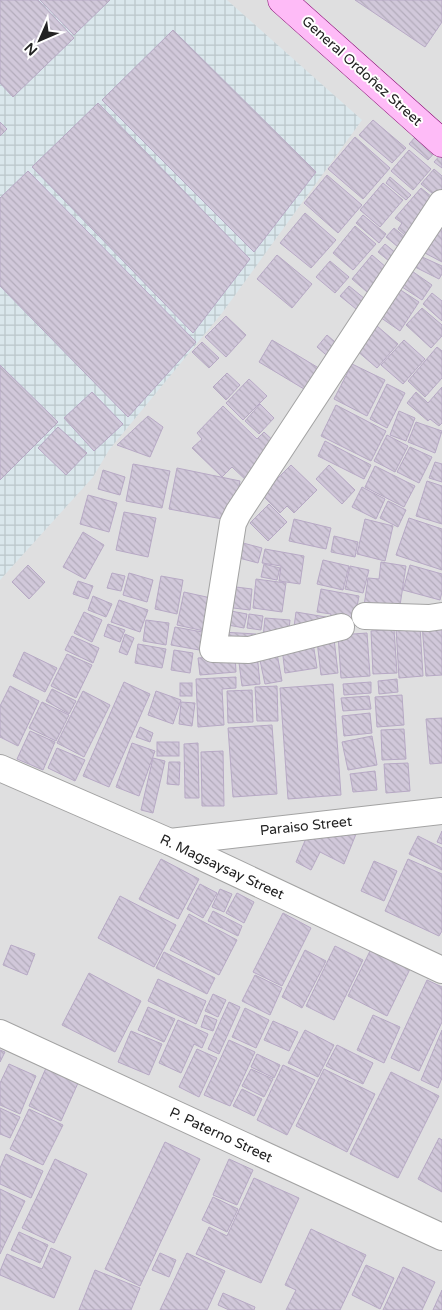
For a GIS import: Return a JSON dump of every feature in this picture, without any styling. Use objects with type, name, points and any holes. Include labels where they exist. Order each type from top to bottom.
[{"type":"main road","name":"General Ordoñez Street","points":[[282,0],[442,143]]},
{"type":"street","points":[[340,628],[249,650],[213,650],[233,523],[238,512],[442,203]]},
{"type":"street","points":[[365,616],[429,618],[442,616]]},
{"type":"street","name":"R. Magsaysay Street","points":[[0,768],[170,842],[442,970]]},
{"type":"street","name":"Paraiso Street","points":[[170,842],[442,811]]},
{"type":"street","name":"P. Paterno Street","points":[[0,1033],[442,1237]]},
{"type":"shaded area","points":[[0,0],[442,0],[442,1310],[0,1310]]},
{"type":"shaded area","points":[[0,0],[227,0],[362,120],[222,313],[109,450],[93,477],[0,580]]},
{"type":"building","points":[[0,0],[38,0],[74,38],[13,97],[0,83]]},
{"type":"building","points":[[40,0],[110,0],[74,35]]},
{"type":"building","points":[[355,0],[442,0],[442,22],[425,47]]},
{"type":"building","points":[[173,30],[316,172],[254,252],[102,100]]},
{"type":"building","points":[[98,103],[250,259],[193,333],[32,167]]},
{"type":"building","points":[[373,120],[406,148],[392,163],[359,135]]},
{"type":"building","points":[[0,122],[7,129],[0,136]]},
{"type":"building","points":[[417,135],[436,151],[428,160],[409,144]]},
{"type":"building","points":[[355,137],[390,168],[363,199],[328,169]]},
{"type":"building","points":[[409,150],[431,169],[413,190],[391,171]]},
{"type":"building","points":[[442,153],[442,168],[434,162]]},
{"type":"building","points":[[434,169],[442,176],[442,192],[438,198],[421,184]]},
{"type":"building","points":[[28,171],[196,342],[128,417],[0,286],[0,198]]},
{"type":"building","points":[[327,175],[362,205],[338,233],[304,203]]},
{"type":"building","points":[[390,177],[411,195],[406,200],[386,183]]},
{"type":"building","points":[[383,183],[403,200],[380,227],[360,210]]},
{"type":"building","points":[[421,188],[438,202],[412,241],[398,229],[402,223],[395,218]]},
{"type":"building","points":[[305,213],[336,240],[311,268],[280,243]]},
{"type":"building","points":[[363,215],[386,234],[379,243],[356,223]]},
{"type":"building","points":[[442,224],[442,262],[423,252]]},
{"type":"building","points":[[355,226],[376,244],[353,270],[333,253]]},
{"type":"building","points":[[394,228],[412,243],[404,252],[386,237]]},
{"type":"building","points":[[385,244],[402,258],[395,266],[378,252]]},
{"type":"building","points":[[277,255],[312,284],[292,308],[257,279]]},
{"type":"building","points":[[372,255],[394,274],[374,298],[352,279]]},
{"type":"building","points":[[420,256],[442,266],[442,274],[439,279],[415,267]]},
{"type":"building","points":[[330,261],[349,277],[335,293],[316,277]]},
{"type":"building","points":[[409,269],[432,285],[422,300],[399,285]]},
{"type":"building","points":[[349,286],[370,303],[361,313],[340,296]]},
{"type":"building","points":[[396,287],[419,302],[400,331],[377,315]]},
{"type":"building","points":[[432,293],[442,301],[442,321],[423,304]]},
{"type":"building","points":[[422,308],[442,325],[442,336],[431,348],[406,325]]},
{"type":"building","points":[[226,316],[246,335],[226,357],[205,337]]},
{"type":"building","points":[[377,326],[398,344],[377,368],[356,350]]},
{"type":"building","points":[[327,335],[342,348],[332,360],[317,347]]},
{"type":"building","points":[[272,340],[322,370],[309,392],[259,362]]},
{"type":"building","points":[[404,340],[425,359],[403,384],[381,365]]},
{"type":"building","points":[[202,342],[219,358],[209,368],[192,352]]},
{"type":"building","points":[[437,347],[442,351],[442,378],[425,397],[408,381]]},
{"type":"building","points":[[352,364],[385,380],[367,416],[334,399]]},
{"type":"building","points":[[0,365],[58,422],[0,480]]},
{"type":"building","points":[[227,373],[240,385],[226,400],[213,387]]},
{"type":"building","points":[[249,379],[267,396],[243,420],[226,403]]},
{"type":"building","points":[[387,384],[405,393],[387,428],[370,419]]},
{"type":"building","points":[[442,387],[442,423],[439,426],[430,419],[428,421],[407,403],[416,392],[428,403]]},
{"type":"building","points":[[92,392],[123,424],[94,451],[64,418]]},
{"type":"building","points":[[260,404],[274,418],[259,434],[245,421]]},
{"type":"building","points":[[336,405],[386,431],[371,461],[321,436]]},
{"type":"building","points":[[223,406],[257,439],[264,432],[280,447],[247,481],[232,467],[222,477],[192,448],[202,439],[197,433]]},
{"type":"building","points":[[399,411],[415,418],[406,441],[390,435]]},
{"type":"building","points":[[148,416],[163,427],[150,457],[117,445]]},
{"type":"building","points":[[416,422],[442,431],[435,453],[408,442]]},
{"type":"building","points":[[58,427],[87,453],[66,475],[38,448]]},
{"type":"building","points":[[387,435],[408,446],[395,472],[374,461]]},
{"type":"building","points":[[325,441],[371,465],[364,479],[318,456]]},
{"type":"building","points":[[410,447],[432,457],[419,483],[397,472]]},
{"type":"building","points":[[435,462],[442,464],[442,482],[429,478]]},
{"type":"building","points":[[133,464],[170,471],[162,508],[126,501]]},
{"type":"building","points":[[291,465],[317,490],[294,513],[287,506],[280,513],[257,490],[274,482]]},
{"type":"building","points":[[329,465],[355,490],[342,504],[316,479]]},
{"type":"building","points":[[375,466],[415,486],[404,507],[365,487]]},
{"type":"building","points":[[177,468],[240,481],[233,521],[169,509]]},
{"type":"building","points":[[103,470],[125,477],[120,495],[98,489]]},
{"type":"building","points":[[427,481],[442,486],[442,524],[416,516]]},
{"type":"building","points":[[362,487],[385,499],[376,519],[352,507]]},
{"type":"building","points":[[88,495],[117,503],[109,532],[80,524]]},
{"type":"building","points":[[388,501],[406,510],[398,527],[380,518]]},
{"type":"building","points":[[269,504],[287,522],[268,541],[250,523]]},
{"type":"building","points":[[124,512],[156,518],[148,557],[116,550]]},
{"type":"building","points":[[409,518],[442,529],[442,570],[396,555]]},
{"type":"building","points":[[294,519],[331,528],[326,549],[289,541]]},
{"type":"building","points":[[365,519],[393,526],[385,561],[357,554]]},
{"type":"building","points":[[83,532],[104,545],[85,579],[63,567]]},
{"type":"building","points":[[334,536],[358,542],[355,557],[331,552]]},
{"type":"building","points":[[243,543],[262,548],[258,563],[239,558]]},
{"type":"building","points":[[265,549],[304,556],[300,584],[279,581],[281,566],[262,563]]},
{"type":"building","points":[[323,560],[349,566],[343,590],[317,584]]},
{"type":"building","points":[[381,562],[406,566],[399,612],[364,606],[368,578],[379,579]]},
{"type":"building","points":[[264,564],[280,568],[277,580],[261,577]]},
{"type":"building","points":[[28,565],[45,582],[29,599],[12,582]]},
{"type":"building","points":[[410,565],[442,574],[440,600],[403,590]]},
{"type":"building","points":[[350,566],[369,570],[363,593],[345,589]]},
{"type":"building","points":[[112,573],[125,576],[121,591],[107,588]]},
{"type":"building","points":[[129,573],[153,580],[147,602],[123,595]]},
{"type":"building","points":[[161,576],[183,580],[177,614],[155,609]]},
{"type":"building","points":[[256,579],[286,583],[282,612],[253,608]]},
{"type":"building","points":[[78,581],[93,586],[88,599],[73,594]]},
{"type":"building","points":[[236,587],[252,589],[250,610],[233,608]]},
{"type":"building","points":[[321,589],[359,596],[353,627],[329,622],[331,614],[317,612]]},
{"type":"building","points":[[184,592],[220,600],[213,633],[177,625]]},
{"type":"building","points":[[93,596],[112,604],[106,617],[88,610]]},
{"type":"building","points":[[119,600],[148,610],[140,632],[111,622]]},
{"type":"building","points":[[231,611],[247,614],[244,628],[228,625]]},
{"type":"building","points":[[84,612],[102,620],[92,642],[74,633]]},
{"type":"building","points":[[296,612],[326,617],[324,631],[294,627]]},
{"type":"building","points":[[249,614],[263,616],[261,630],[247,628]]},
{"type":"building","points":[[265,618],[290,620],[288,639],[263,637]]},
{"type":"building","points":[[146,620],[169,623],[166,645],[143,641]]},
{"type":"building","points":[[442,623],[442,675],[426,676],[422,624]]},
{"type":"building","points":[[108,624],[125,630],[120,642],[104,636]]},
{"type":"building","points":[[175,627],[208,633],[205,651],[171,645]]},
{"type":"building","points":[[420,627],[423,676],[399,678],[396,628]]},
{"type":"building","points":[[394,629],[397,673],[373,674],[371,631]]},
{"type":"building","points":[[222,632],[256,634],[255,647],[221,645]]},
{"type":"building","points":[[367,633],[370,676],[341,678],[338,635]]},
{"type":"building","points":[[125,634],[134,638],[127,655],[119,652]]},
{"type":"building","points":[[72,636],[99,648],[93,663],[65,650]]},
{"type":"building","points":[[334,639],[338,673],[321,675],[317,641]]},
{"type":"building","points":[[313,643],[317,668],[285,673],[282,648]]},
{"type":"building","points":[[138,644],[166,649],[162,668],[135,663]]},
{"type":"building","points":[[276,648],[282,681],[265,684],[258,651]]},
{"type":"building","points":[[174,650],[193,653],[190,673],[171,670]]},
{"type":"building","points":[[24,652],[57,668],[45,692],[13,676]]},
{"type":"building","points":[[257,653],[260,684],[242,686],[238,655]]},
{"type":"building","points":[[67,654],[92,665],[76,698],[51,686]]},
{"type":"building","points":[[235,655],[236,672],[200,675],[198,658]]},
{"type":"building","points":[[236,677],[236,688],[222,689],[224,725],[198,727],[196,679]]},
{"type":"building","points":[[397,679],[398,692],[379,694],[378,681]]},
{"type":"building","points":[[124,682],[150,694],[109,787],[83,776]]},
{"type":"building","points":[[371,682],[371,693],[344,695],[343,684]]},
{"type":"building","points":[[180,683],[192,683],[192,696],[180,696]]},
{"type":"building","points":[[333,684],[341,795],[288,799],[280,688]]},
{"type":"building","points":[[10,686],[39,701],[18,746],[0,737],[0,706]]},
{"type":"building","points":[[277,686],[278,721],[257,721],[255,687]]},
{"type":"building","points":[[52,689],[76,701],[69,714],[46,701]]},
{"type":"building","points":[[252,690],[253,722],[228,723],[227,691]]},
{"type":"building","points":[[83,691],[110,705],[84,757],[57,743]]},
{"type":"building","points":[[156,691],[181,700],[173,724],[148,715]]},
{"type":"building","points":[[402,695],[404,725],[377,727],[375,697]]},
{"type":"building","points":[[369,696],[371,709],[343,711],[341,698]]},
{"type":"building","points":[[42,702],[69,715],[56,741],[29,728]]},
{"type":"building","points":[[181,702],[195,703],[192,726],[179,724]]},
{"type":"building","points":[[370,713],[372,733],[344,736],[342,716]]},
{"type":"building","points":[[442,718],[442,763],[430,764],[426,719]]},
{"type":"building","points":[[272,725],[277,794],[233,797],[228,728]]},
{"type":"building","points":[[140,727],[153,733],[150,742],[136,737]]},
{"type":"building","points":[[404,729],[406,759],[382,760],[381,730]]},
{"type":"building","points":[[30,731],[55,742],[43,770],[17,759]]},
{"type":"building","points":[[372,736],[377,765],[348,770],[342,742]]},
{"type":"building","points":[[157,742],[179,742],[179,756],[157,756]]},
{"type":"building","points":[[132,743],[155,751],[139,796],[116,787]]},
{"type":"building","points":[[198,743],[199,798],[185,798],[184,744]]},
{"type":"building","points":[[57,748],[85,760],[75,781],[48,768]]},
{"type":"building","points":[[223,751],[224,806],[202,806],[201,752]]},
{"type":"building","points":[[153,758],[165,761],[153,813],[141,810]]},
{"type":"building","points":[[169,762],[180,762],[179,785],[167,784]]},
{"type":"building","points":[[408,763],[410,791],[386,793],[384,764]]},
{"type":"building","points":[[375,771],[377,790],[353,792],[350,774]]},
{"type":"building","points":[[358,829],[344,864],[320,852],[311,870],[296,862],[307,836]]},
{"type":"building","points":[[442,831],[442,844],[437,842]]},
{"type":"building","points":[[418,836],[442,848],[442,870],[409,854]]},
{"type":"building","points":[[161,859],[199,879],[178,919],[139,899]]},
{"type":"building","points":[[408,859],[442,874],[442,931],[439,936],[385,911]]},
{"type":"building","points":[[374,861],[397,871],[384,901],[361,891]]},
{"type":"building","points":[[200,884],[217,893],[203,918],[187,909]]},
{"type":"building","points":[[220,889],[232,894],[224,912],[212,907]]},
{"type":"building","points":[[237,893],[254,902],[244,923],[226,913]]},
{"type":"building","points":[[120,896],[176,925],[154,967],[98,938]]},
{"type":"building","points":[[213,911],[242,926],[238,936],[208,921]]},
{"type":"building","points":[[283,913],[311,928],[282,986],[253,972]]},
{"type":"building","points":[[189,914],[237,940],[219,975],[170,950]]},
{"type":"building","points":[[11,945],[35,954],[27,975],[3,965]]},
{"type":"building","points":[[335,946],[363,960],[334,1020],[306,1006]]},
{"type":"building","points":[[371,949],[410,969],[387,1016],[348,996]]},
{"type":"building","points":[[305,950],[326,961],[302,1008],[282,997]]},
{"type":"building","points":[[164,952],[215,978],[207,994],[156,968]]},
{"type":"building","points":[[89,973],[141,1001],[115,1052],[62,1025]]},
{"type":"building","points":[[255,975],[282,988],[270,1015],[242,1001]]},
{"type":"building","points":[[158,979],[206,1001],[196,1024],[148,1001]]},
{"type":"building","points":[[427,980],[442,987],[442,1022],[419,1071],[391,1058]]},
{"type":"building","points":[[213,994],[226,1000],[218,1017],[205,1011]]},
{"type":"building","points":[[229,1002],[240,1007],[219,1054],[208,1049]]},
{"type":"building","points":[[148,1007],[175,1019],[164,1042],[138,1030]]},
{"type":"building","points":[[245,1008],[269,1020],[256,1048],[232,1037]]},
{"type":"building","points":[[205,1015],[217,1020],[213,1031],[201,1027]]},
{"type":"building","points":[[373,1015],[400,1027],[384,1063],[357,1050]]},
{"type":"building","points":[[178,1020],[208,1034],[202,1048],[194,1044],[181,1073],[159,1063]]},
{"type":"building","points":[[273,1021],[298,1032],[289,1051],[264,1040]]},
{"type":"building","points":[[305,1030],[334,1045],[318,1077],[288,1063]]},
{"type":"building","points":[[442,1030],[442,1078],[438,1088],[421,1080]]},
{"type":"building","points":[[131,1031],[162,1044],[149,1075],[118,1062]]},
{"type":"building","points":[[229,1040],[255,1052],[230,1106],[204,1095]]},
{"type":"building","points":[[337,1045],[373,1063],[363,1084],[326,1066]]},
{"type":"building","points":[[197,1049],[217,1058],[199,1097],[179,1087]]},
{"type":"building","points":[[0,1050],[5,1052],[0,1062]]},
{"type":"building","points":[[257,1054],[280,1065],[274,1078],[251,1067]]},
{"type":"building","points":[[9,1064],[36,1076],[20,1114],[0,1105],[0,1083]]},
{"type":"building","points":[[283,1065],[315,1080],[287,1135],[257,1120]]},
{"type":"building","points":[[46,1068],[78,1083],[61,1121],[29,1106]]},
{"type":"building","points":[[251,1069],[273,1079],[264,1097],[242,1086]]},
{"type":"building","points":[[324,1069],[375,1094],[347,1152],[296,1126]]},
{"type":"building","points":[[391,1072],[439,1096],[398,1178],[350,1154]]},
{"type":"building","points":[[242,1089],[262,1099],[254,1116],[233,1106]]},
{"type":"building","points":[[0,1108],[20,1117],[10,1138],[0,1134]]},
{"type":"building","points":[[29,1109],[63,1125],[43,1165],[10,1149]]},
{"type":"building","points":[[439,1138],[442,1140],[442,1192],[418,1179]]},
{"type":"building","points":[[165,1142],[200,1159],[140,1286],[105,1269]]},
{"type":"building","points":[[6,1154],[43,1171],[31,1198],[0,1184],[0,1168]]},
{"type":"building","points":[[55,1159],[87,1174],[54,1243],[22,1228]]},
{"type":"building","points":[[229,1159],[253,1170],[237,1205],[213,1195]]},
{"type":"building","points":[[254,1178],[299,1198],[261,1283],[196,1254],[209,1227],[227,1236]]},
{"type":"building","points":[[0,1189],[25,1201],[0,1254]]},
{"type":"building","points":[[213,1197],[238,1209],[227,1232],[202,1220]]},
{"type":"building","points":[[311,1229],[366,1255],[340,1310],[286,1310],[296,1290],[285,1285]]},
{"type":"building","points":[[19,1232],[48,1245],[40,1263],[11,1250]]},
{"type":"building","points":[[51,1248],[71,1257],[54,1298],[0,1275],[7,1254],[42,1269]]},
{"type":"building","points":[[160,1253],[176,1260],[169,1277],[152,1270]]},
{"type":"building","points":[[187,1253],[225,1271],[207,1310],[160,1310]]},
{"type":"building","points":[[366,1265],[394,1278],[380,1309],[352,1295]]},
{"type":"building","points":[[403,1267],[435,1282],[422,1310],[383,1310]]},
{"type":"building","points":[[95,1270],[140,1288],[131,1310],[79,1310]]},
{"type":"building","points":[[442,1290],[442,1310],[433,1310]]},
{"type":"building","points":[[223,1293],[255,1307],[254,1310],[229,1310],[218,1305]]}]
